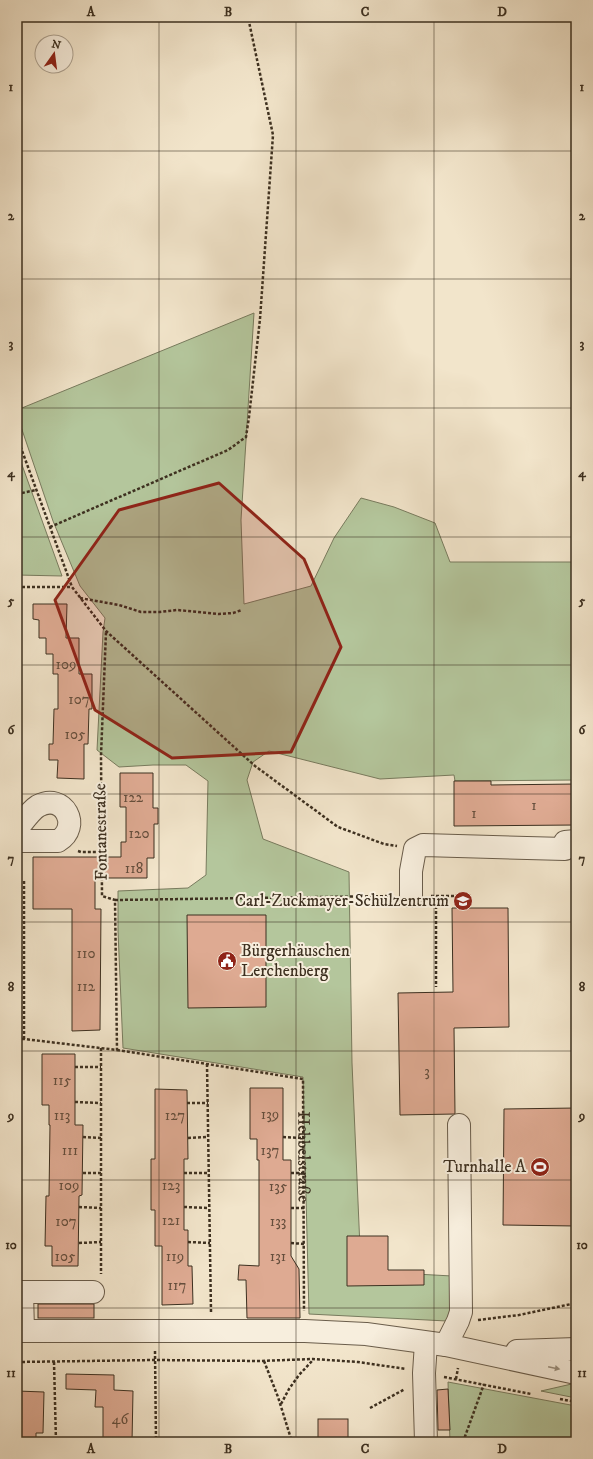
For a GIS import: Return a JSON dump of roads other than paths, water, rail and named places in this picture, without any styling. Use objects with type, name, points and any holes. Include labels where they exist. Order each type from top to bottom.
[{"type":"street","name":"Fontanestraße","points":[[17,829],[33,810],[38,806],[47,803],[61,806],[69,815],[68,829],[58,841],[17,841]]},
{"type":"street","points":[[411,896],[411,871],[415,849],[423,845],[565,849],[570,842]]},
{"type":"street","points":[[426,1442],[424,1376],[445,1345],[458,1321],[461,1312],[459,1125]]},
{"type":"street","points":[[97,1285],[22,1292],[20,1331],[305,1331],[366,1334],[445,1345],[522,1352],[576,1349]]},
{"type":"street","points":[[445,1345],[576,1373]]},
{"type":"place","name":"Carl-Zuckmayer-Schulzentrum","points":[[463,901]]},
{"type":"place","name":"Bürgerhäuschen Lerchenberg","points":[[227,961]]},
{"type":"place","name":"Turnhalle A","points":[[540,1167]]}]
